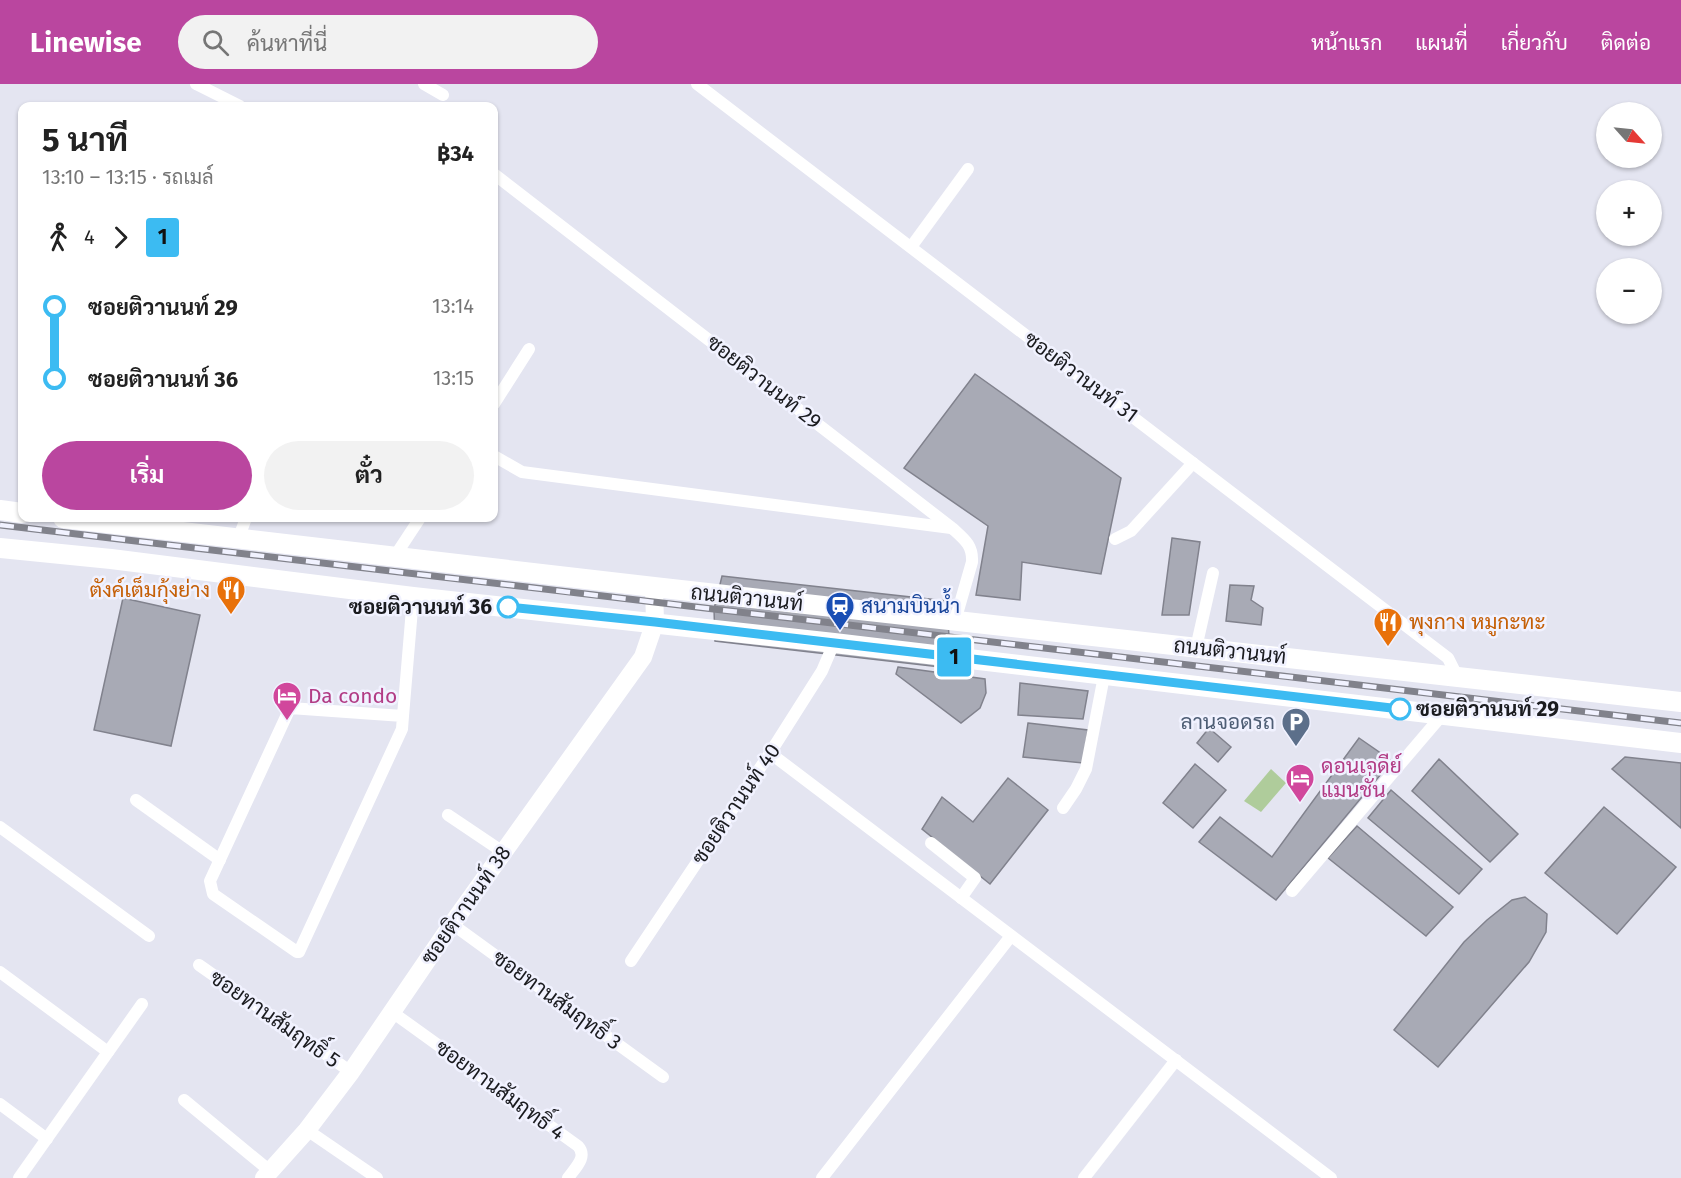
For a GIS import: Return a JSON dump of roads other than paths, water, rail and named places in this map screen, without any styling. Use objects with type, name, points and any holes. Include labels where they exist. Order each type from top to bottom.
[{"type":"main road","points":[[0,510],[18,512]]},
{"type":"main road","name":"ถนนติวานนท์","points":[[100,522],[654,587],[1681,702]]},
{"type":"main road","name":"ถนนติวานนท์","points":[[0,548],[111,559],[413,597],[655,622],[1681,743]]},
{"type":"street","points":[[196,84],[232,102]]},
{"type":"street","points":[[424,84],[443,95]]},
{"type":"street","name":"ซอยติวานนท์ 31","points":[[697,84],[1448,658],[1457,676]]},
{"type":"street","points":[[910,247],[968,169]]},
{"type":"street","name":"ซอยติวานนท์ 29","points":[[498,177],[952,528],[969,544],[972,562],[955,621]]},
{"type":"street","points":[[498,398],[529,349]]},
{"type":"street","points":[[498,458],[522,472],[952,528]]},
{"type":"street","points":[[1114,538],[1131,531],[1193,463]]},
{"type":"street","points":[[239,537],[245,522]]},
{"type":"street","points":[[395,556],[417,522]]},
{"type":"street","points":[[1196,648],[1213,573]]},
{"type":"street","points":[[654,587],[655,622]]},
{"type":"street","points":[[403,716],[290,708],[210,881],[213,894],[299,952],[402,729],[413,597]]},
{"type":"street","name":"ซอยติวานนท์ 38","points":[[267,1175],[307,1130],[351,1072],[452,924],[643,657],[655,622]]},
{"type":"street","name":"ซอยติวานนท์ 40","points":[[631,961],[770,753],[822,671],[834,643]]},
{"type":"street","points":[[1063,808],[1086,769],[1104,676]]},
{"type":"street","points":[[1292,891],[1443,714]]},
{"type":"street","points":[[770,753],[1330,1178]]},
{"type":"street","points":[[136,800],[220,860]]},
{"type":"street","points":[[448,815],[503,852]]},
{"type":"street","points":[[0,827],[149,936]]},
{"type":"street","points":[[931,843],[975,878],[961,898]]},
{"type":"street","name":"ซอยทานสัมฤทธิ์ 3","points":[[452,924],[663,1077]]},
{"type":"street","points":[[822,1178],[1011,936]]},
{"type":"street","name":"ซอยทานสัมฤทธิ์ 5","points":[[199,965],[351,1072]]},
{"type":"street","points":[[0,972],[108,1053]]},
{"type":"street","points":[[19,1178],[142,1004]]},
{"type":"street","name":"ซอยทานสัมฤทธิ์ 4","points":[[392,1012],[578,1146],[582,1150],[582,1156],[568,1178]]},
{"type":"street","points":[[1084,1178],[1176,1060]]},
{"type":"street","points":[[184,1100],[267,1175]]},
{"type":"street","points":[[0,1104],[46,1139]]},
{"type":"street","points":[[307,1130],[377,1178]]},
{"type":"railway","points":[[0,525],[1681,723]]},
{"type":"place","name":"ซอยติวานนท์ 36","points":[[508,607]]},
{"type":"place","name":"ตังค์เต็มกุ้งย่าง","points":[[231,616]]},
{"type":"place","name":"สนามบินน้ำ","points":[[840,632]]},
{"type":"place","name":"พุงกาง หมูกะทะ","points":[[1388,648]]},
{"type":"place","name":"ซอยติวานนท์ 29","points":[[1400,709]]},
{"type":"place","name":"Da condo","points":[[287,722]]},
{"type":"place","name":"ลานจอดรถ","points":[[1296,748]]},
{"type":"place","name":"ดอนเจดีย์ แมนชั่น","points":[[1300,804]]}]
